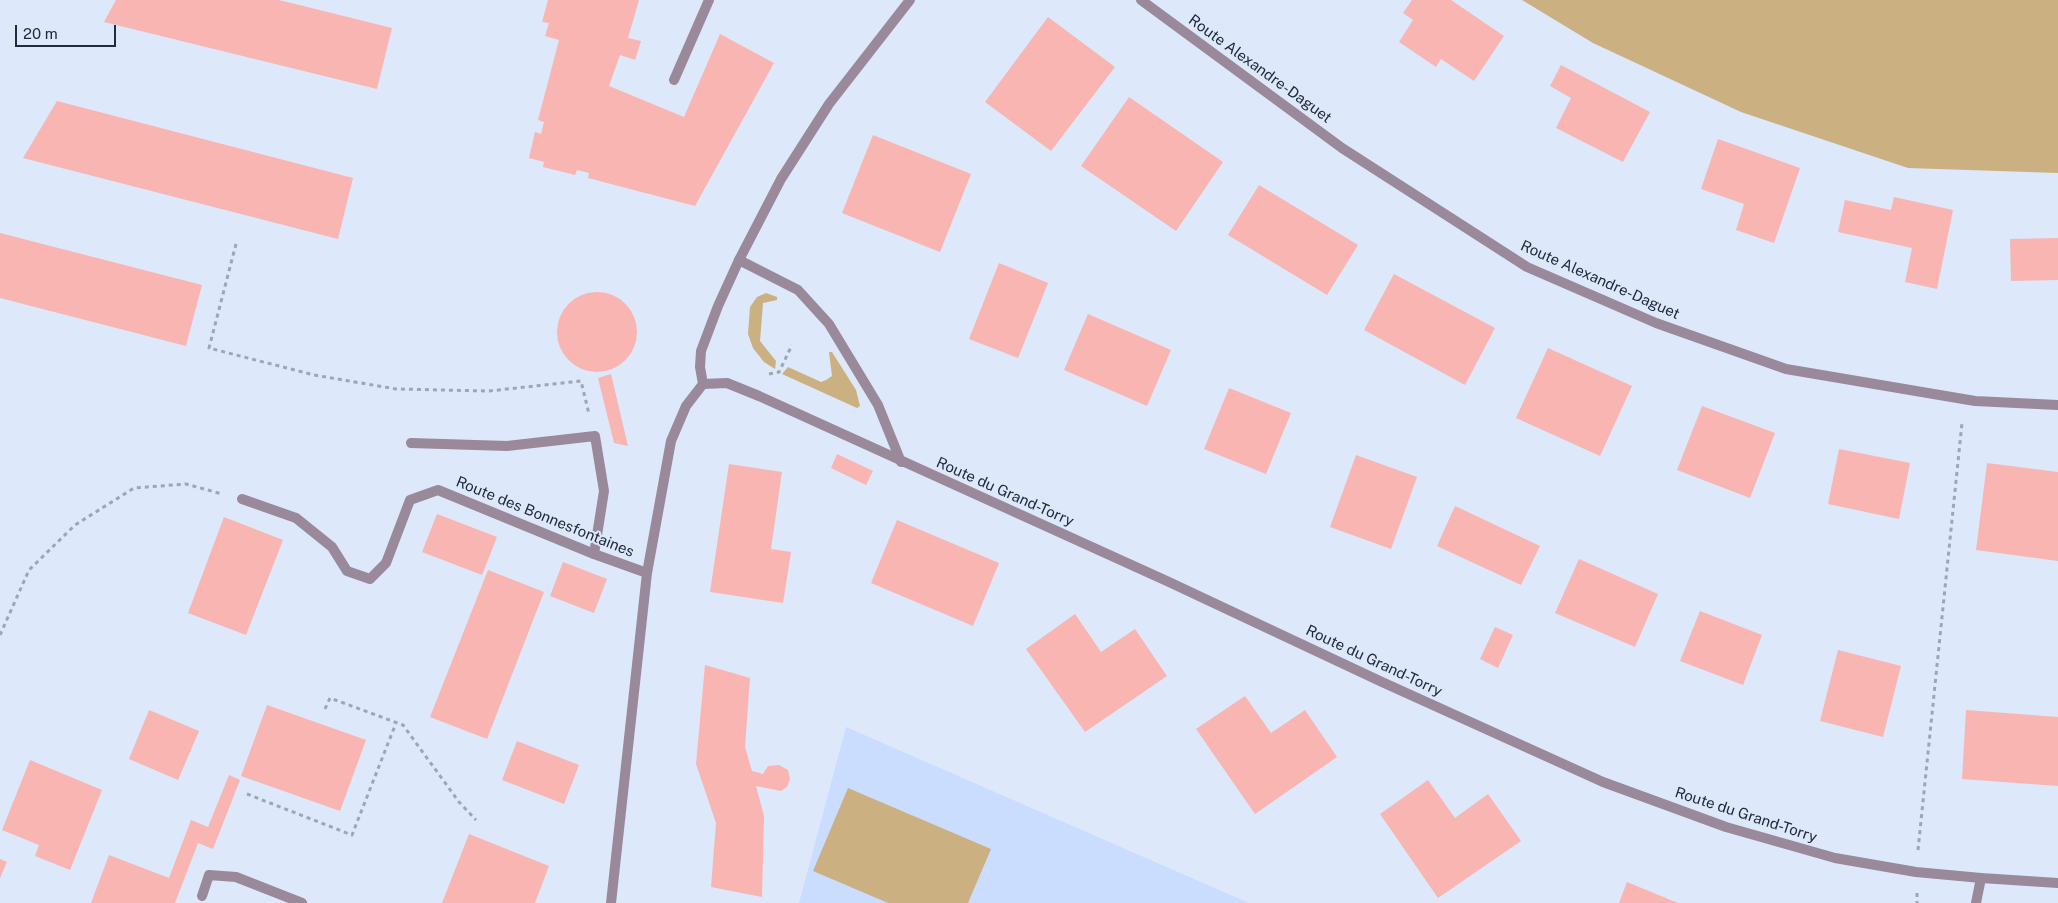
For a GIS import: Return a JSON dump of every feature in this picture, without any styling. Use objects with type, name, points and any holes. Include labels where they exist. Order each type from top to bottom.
[{"type":"street","points":[[674,80],[709,0]]},
{"type":"street","points":[[703,384],[700,367],[701,351],[718,306],[739,260],[781,179],[829,104],[910,0]]},
{"type":"street","name":"Route Alexandre-Daguet","points":[[1141,0],[1342,148],[1527,267],[1656,323],[1786,369],[1975,401],[2058,405]]},
{"type":"street","points":[[739,260],[798,290],[829,324],[878,406],[901,462]]},
{"type":"street","name":"Route du Grand-Torry","points":[[703,384],[727,383],[1169,582],[1382,682],[1603,782],[1726,827],[1835,858],[1916,872],[2058,883]]},
{"type":"street","name":"Route des Bonnesfontaines","points":[[611,903],[647,572],[671,441],[686,406],[703,384]]},
{"type":"street","points":[[411,444],[507,446],[595,436],[604,491],[594,554]]},
{"type":"street","name":"Route des Bonnesfontaines","points":[[242,499],[296,518],[332,547],[347,571],[370,578],[386,563],[410,500],[438,490],[594,554],[647,572]]},
{"type":"street","points":[[202,896],[209,875],[236,877],[302,903]]},
{"type":"street","points":[[1976,903],[1981,878]]},
{"type":"path","points":[[236,244],[209,348],[314,375],[396,389],[489,391],[581,382],[595,436]]},
{"type":"path","points":[[769,374],[779,372],[792,345]]},
{"type":"path","points":[[1916,872],[1962,422]]},
{"type":"path","points":[[0,635],[29,570],[75,525],[134,488],[186,484],[242,499]]},
{"type":"path","points":[[325,709],[330,698],[403,725],[459,802],[476,820]]},
{"type":"path","points":[[247,794],[352,835],[396,722]]},
{"type":"shaded area","points":[[1522,0],[2058,0],[2058,173],[1908,168],[1741,112],[1593,43]]},
{"type":"shaded area","points":[[766,293],[777,297],[777,300],[763,303],[760,341],[776,361],[775,369],[764,362],[753,348],[748,334],[750,307],[757,297]]},
{"type":"shaded area","points":[[829,352],[832,352],[856,390],[860,406],[857,408],[782,374],[788,367],[821,382],[826,380],[832,376]]},
{"type":"shaded area","points":[[846,727],[1249,903],[799,903]]},
{"type":"shaded area","points":[[848,788],[991,849],[968,903],[888,903],[813,871]]},
{"type":"building","points":[[116,0],[279,0],[392,28],[377,89],[104,22]]},
{"type":"building","points":[[548,0],[639,0],[628,38],[641,41],[635,60],[620,55],[609,86],[684,117],[720,34],[774,63],[695,206],[588,178],[589,173],[577,170],[575,175],[543,167],[544,162],[529,158],[535,132],[541,134],[544,122],[538,120],[559,40],[545,36],[549,23],[542,22]]},
{"type":"building","points":[[1412,0],[1451,0],[1504,36],[1474,81],[1441,59],[1436,67],[1399,42],[1413,20],[1403,13]]},
{"type":"building","points":[[1048,17],[1115,67],[1051,151],[985,102]]},
{"type":"building","points":[[1561,65],[1650,112],[1623,162],[1556,128],[1571,98],[1550,86]]},
{"type":"building","points":[[1129,97],[1223,162],[1176,231],[1081,166]]},
{"type":"building","points":[[57,101],[353,178],[338,239],[23,158]]},
{"type":"building","points":[[873,135],[971,174],[940,252],[842,213]]},
{"type":"building","points":[[1718,139],[1800,168],[1774,243],[1736,230],[1744,204],[1701,189]]},
{"type":"building","points":[[1259,185],[1358,245],[1327,295],[1228,235]]},
{"type":"building","points":[[1894,197],[1953,210],[1937,289],[1905,282],[1912,248],[1838,232],[1845,200],[1891,210]]},
{"type":"building","points":[[0,233],[202,285],[186,346],[0,298]]},
{"type":"building","points":[[2058,238],[2058,280],[2011,281],[2010,239]]},
{"type":"building","points":[[999,263],[1048,283],[1018,358],[969,339]]},
{"type":"building","points":[[1394,274],[1495,328],[1465,385],[1364,330]]},
{"type":"building","points":[[597,292],[612,295],[625,304],[634,317],[637,332],[634,347],[625,360],[612,369],[597,372],[582,369],[569,360],[560,347],[557,332],[560,317],[569,304],[582,295]]},
{"type":"building","points":[[1088,314],[1171,350],[1147,406],[1064,370]]},
{"type":"building","points":[[1548,348],[1632,386],[1600,456],[1516,418]]},
{"type":"building","points":[[611,374],[628,446],[614,443],[598,378]]},
{"type":"building","points":[[1229,388],[1291,413],[1266,474],[1204,449]]},
{"type":"building","points":[[1702,406],[1775,433],[1750,498],[1677,470]]},
{"type":"building","points":[[1839,449],[1910,463],[1899,519],[1828,504]]},
{"type":"building","points":[[837,454],[873,471],[866,485],[831,468]]},
{"type":"building","points":[[1356,455],[1417,477],[1391,549],[1330,527]]},
{"type":"building","points":[[1987,463],[2058,472],[2058,561],[1976,550]]},
{"type":"building","points":[[729,464],[782,472],[771,549],[791,552],[783,603],[710,592]]},
{"type":"building","points":[[1455,506],[1540,546],[1521,585],[1437,546]]},
{"type":"building","points":[[437,514],[497,537],[482,575],[422,552]]},
{"type":"building","points":[[224,517],[283,540],[246,635],[188,613]]},
{"type":"building","points":[[897,520],[999,563],[973,626],[871,583]]},
{"type":"building","points":[[1579,559],[1658,594],[1635,647],[1555,613]]},
{"type":"building","points":[[563,562],[607,579],[594,613],[550,596]]},
{"type":"building","points":[[488,570],[544,592],[487,739],[430,717]]},
{"type":"building","points":[[1700,611],[1762,635],[1743,685],[1680,661]]},
{"type":"building","points":[[1075,614],[1101,652],[1135,629],[1167,676],[1085,732],[1026,649]]},
{"type":"building","points":[[1495,627],[1513,635],[1498,668],[1480,659]]},
{"type":"building","points":[[1838,650],[1901,666],[1883,737],[1820,721]]},
{"type":"building","points":[[705,665],[750,678],[745,747],[752,771],[763,774],[768,766],[779,765],[788,770],[790,779],[787,787],[781,791],[756,786],[764,816],[762,897],[711,887],[716,823],[696,764]]},
{"type":"building","points":[[1245,696],[1271,733],[1305,710],[1337,757],[1255,814],[1196,729]]},
{"type":"building","points":[[267,705],[366,740],[340,811],[241,776]]},
{"type":"building","points":[[149,710],[199,731],[178,780],[129,759]]},
{"type":"building","points":[[1966,710],[2058,717],[2058,786],[1962,779]]},
{"type":"building","points":[[517,741],[579,765],[564,804],[502,780]]},
{"type":"building","points":[[30,760],[102,790],[70,870],[35,856],[39,845],[2,830]]},
{"type":"building","points":[[229,775],[240,780],[213,849],[198,843],[175,903],[91,903],[109,855],[169,878],[191,820],[208,827]]},
{"type":"building","points":[[1428,780],[1455,818],[1488,794],[1521,841],[1438,898],[1380,814]]},
{"type":"building","points":[[469,834],[549,866],[535,903],[442,903]]},
{"type":"building","points":[[0,859],[7,862],[0,878]]},
{"type":"building","points":[[1627,882],[1678,903],[1619,903]]}]
